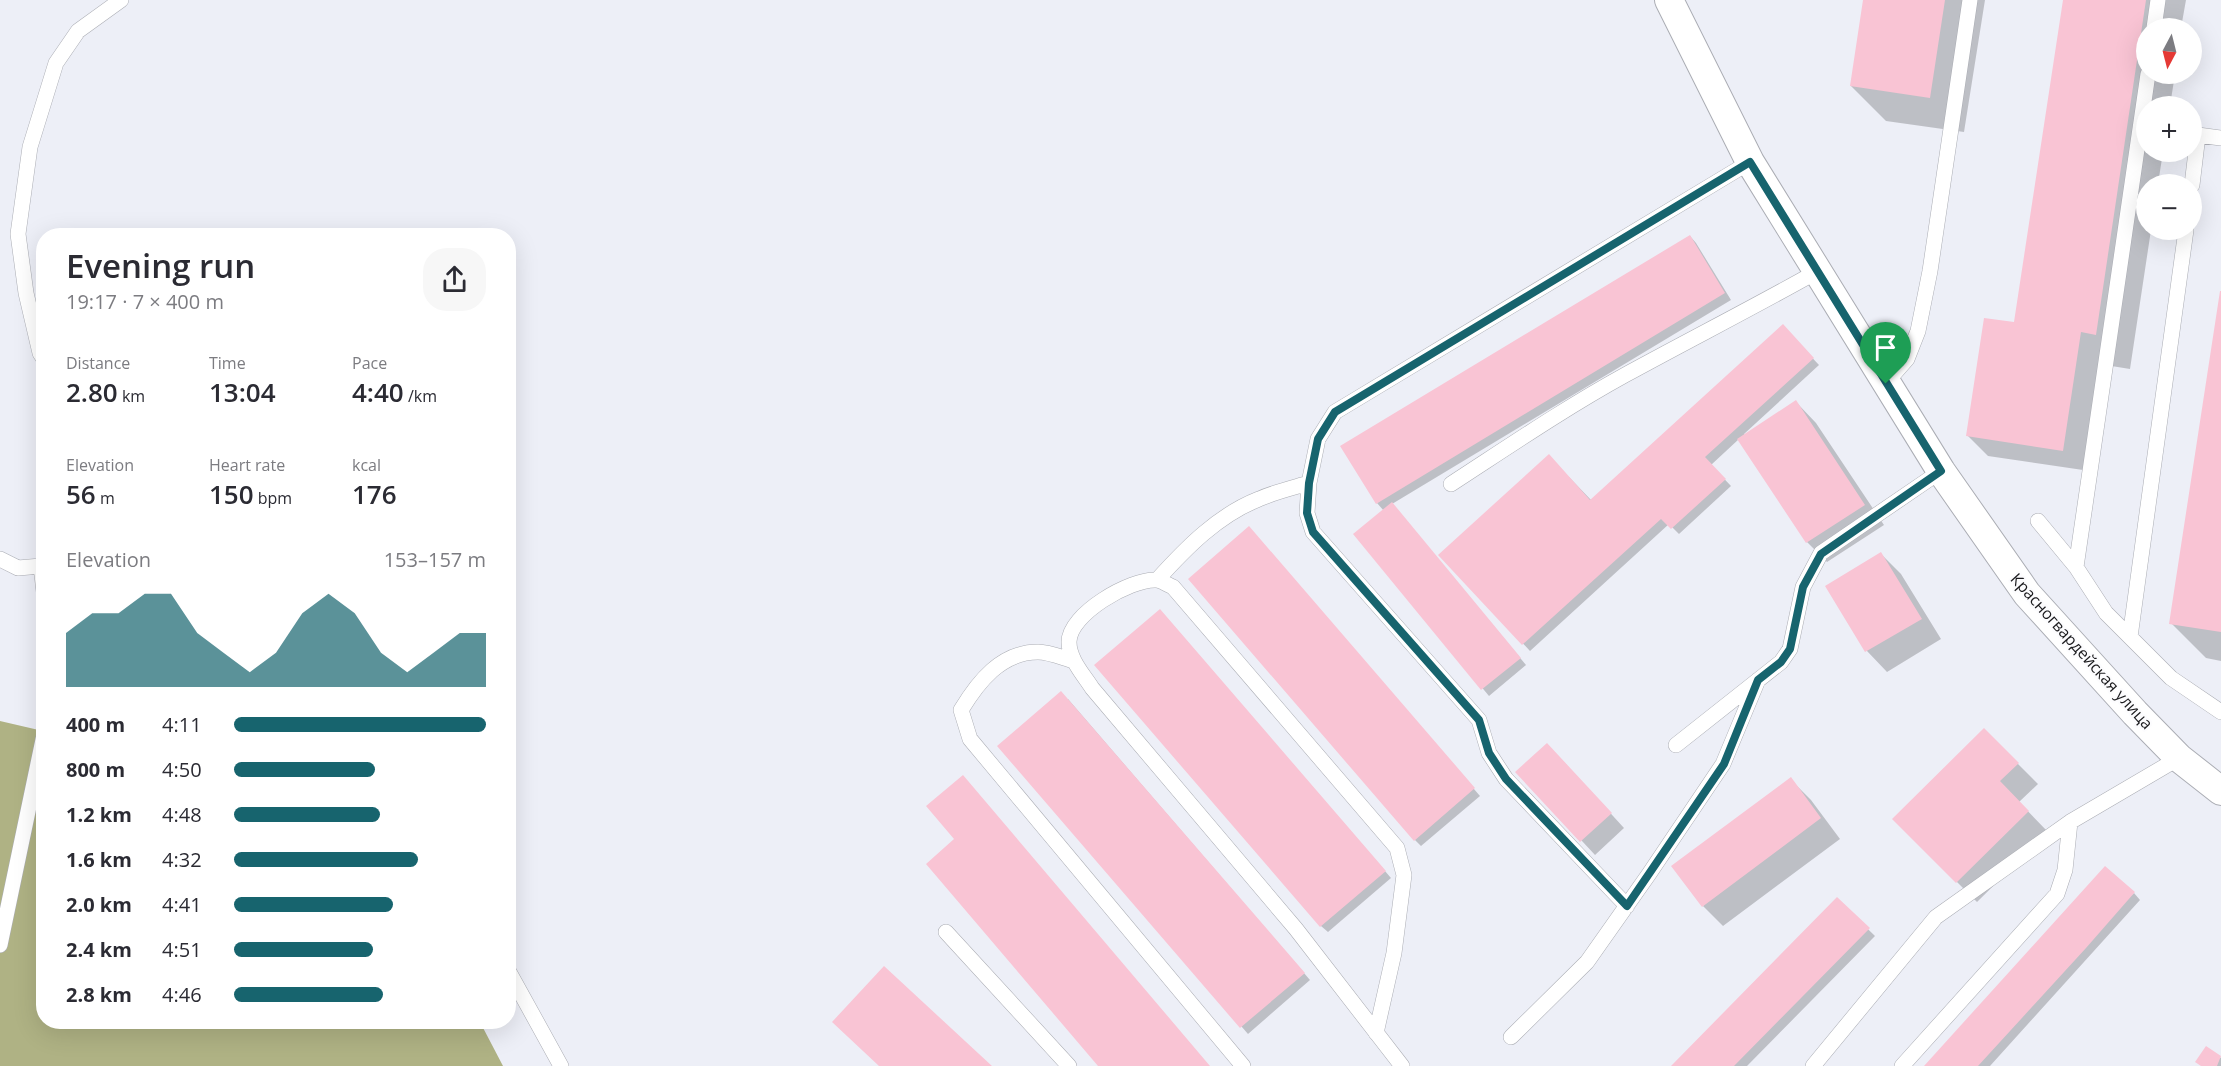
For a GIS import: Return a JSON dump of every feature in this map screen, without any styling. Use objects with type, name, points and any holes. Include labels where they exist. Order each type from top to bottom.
[{"type":"street","name":"Красногвардейская улица","points":[[1669,0],[1750,162],[1941,471],[2027,594],[2179,758],[2221,791]]},
{"type":"lane","points":[[36,336],[26,294],[18,234],[30,147],[56,63],[78,31],[121,0]]},
{"type":"lane","points":[[1886,384],[1907,359],[1918,331],[1930,271],[1970,0]]},
{"type":"lane","points":[[2155,18],[2158,0]]},
{"type":"lane","points":[[2076,567],[2147,84]]},
{"type":"lane","points":[[2193,174],[2198,135],[2221,138]]},
{"type":"lane","points":[[1627,906],[1506,779],[1489,753],[1479,720],[1313,532],[1307,513],[1309,483],[1318,439],[1335,412],[1750,162]]},
{"type":"lane","points":[[2130,637],[2185,240]]},
{"type":"lane","points":[[1451,484],[1623,376],[1737,317],[1818,271]]},
{"type":"lane","points":[[1677,745],[1781,662],[1790,649],[1803,587],[1821,554],[1941,471]]},
{"type":"lane","points":[[1157,580],[1192,542],[1231,513],[1258,499],[1309,483]]},
{"type":"lane","points":[[2038,521],[2076,567],[2106,613],[2171,678],[2221,712]]},
{"type":"lane","points":[[0,559],[18,568],[36,565]]},
{"type":"lane","points":[[1376,1033],[1394,953],[1404,875],[1397,848],[1173,587],[1157,580],[1136,583],[1108,595],[1078,621],[1069,640],[1074,661],[1092,688],[1296,929],[1376,1033],[1402,1066]]},
{"type":"lane","points":[[1074,661],[1039,652],[1020,654],[1004,660],[976,684],[961,711],[970,739],[1243,1066]]},
{"type":"lane","points":[[1511,1037],[1587,962],[1627,906],[1724,764],[1758,680]]},
{"type":"lane","points":[[1813,1066],[1936,917],[2070,822],[2179,758]]},
{"type":"lane","points":[[0,945],[36,773]]},
{"type":"lane","points":[[1902,1066],[2057,894],[2065,870],[2070,822]]},
{"type":"lane","points":[[946,932],[1069,1066]]},
{"type":"lane","points":[[516,984],[561,1066]]},
{"type":"green space","points":[[0,721],[36,729],[36,1029],[484,1029],[503,1066],[0,1066]]},
{"type":"building","points":[[1863,0],[1945,0],[1930,98],[1850,86]]},
{"type":"building","points":[[2063,0],[2146,0],[2143,18],[2136,18],[2136,67],[2096,335],[2081,332],[2063,451],[1966,436],[1984,318],[2014,322]]},
{"type":"building","points":[[1690,235],[1725,293],[1376,504],[1340,446]]},
{"type":"building","points":[[2221,291],[2221,632],[2169,624]]},
{"type":"building","points":[[1783,324],[1814,358],[1705,457],[1726,479],[1671,529],[1661,519],[1522,645],[1438,555],[1549,454],[1590,500]]},
{"type":"building","points":[[1796,400],[1865,505],[1806,543],[1737,439]]},
{"type":"building","points":[[1392,502],[1521,658],[1481,690],[1353,534]]},
{"type":"building","points":[[1249,526],[1475,788],[1414,841],[1188,579]]},
{"type":"building","points":[[1881,552],[1922,619],[1865,652],[1825,586]]},
{"type":"building","points":[[1160,609],[1386,871],[1320,927],[1094,665]]},
{"type":"building","points":[[1061,691],[1305,973],[1240,1028],[997,746]]},
{"type":"building","points":[[1984,728],[2019,763],[2000,781],[2029,811],[1956,883],[1892,819]]},
{"type":"building","points":[[1547,743],[1612,813],[1580,842],[1515,772]]},
{"type":"building","points":[[963,775],[1210,1066],[1098,1066],[926,864],[954,839],[926,806]]},
{"type":"building","points":[[1791,777],[1821,818],[1702,907],[1671,866]]},
{"type":"building","points":[[2105,866],[2135,892],[2086,948],[1978,1066],[1924,1066]]},
{"type":"building","points":[[1837,897],[1870,928],[1734,1066],[1671,1066]]},
{"type":"building","points":[[884,966],[992,1066],[879,1066],[832,1022]]},
{"type":"building","points":[[2206,1046],[2221,1056],[2217,1066],[2201,1066],[2195,1062]]},
{"type":"route","points":[[1750,162],[1886,384],[1941,471],[1821,554],[1803,587],[1790,649],[1781,662],[1758,680],[1724,764],[1627,906],[1506,779],[1489,753],[1479,720],[1313,532],[1307,513],[1309,483],[1318,439],[1335,412],[1750,162]]}]
